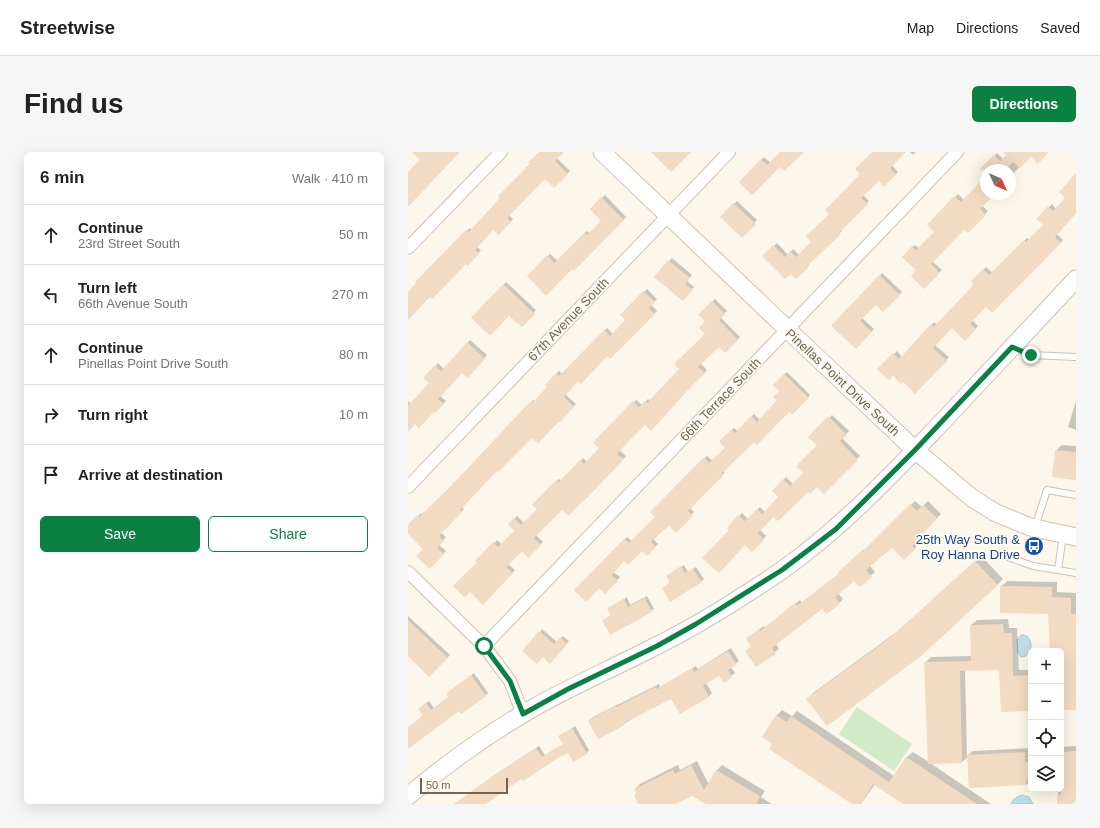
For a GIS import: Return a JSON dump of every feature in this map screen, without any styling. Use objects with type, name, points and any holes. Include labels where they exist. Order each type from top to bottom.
[{"type":"street","points":[[408,248],[501,152]]},
{"type":"street","name":"Pinellas Point Drive South","points":[[602,152],[915,450],[972,498],[996,513],[1035,528],[1070,536]]},
{"type":"street","name":"67th Avenue South","points":[[408,487],[729,152]]},
{"type":"street","name":"66th Terrace South","points":[[484,646],[957,152]]},
{"type":"street","points":[[408,796],[476,744],[523,714],[568,689],[657,646],[696,624],[782,570],[836,529],[915,450],[1076,279]]},
{"type":"street","points":[[408,572],[484,646],[510,681],[523,714]]},
{"type":"lane","points":[[1012,347],[1031,355],[1076,357]]},
{"type":"lane","points":[[1035,528],[1047,490],[1076,495]]},
{"type":"lane","points":[[1058,570],[1070,536]]},
{"type":"lane","points":[[1008,557],[1033,566],[1076,573]]},
{"type":"green space","points":[[857,707],[912,744],[894,771],[839,734]]},
{"type":"water","points":[[1021,635],[1025,635],[1030,641],[1031,648],[1028,648],[1028,654],[1026,656],[1021,657],[1018,653],[1017,640]]},
{"type":"water","points":[[1021,795],[1029,797],[1033,804],[1011,804],[1014,799]]},
{"type":"building","points":[[412,152],[460,152],[408,207],[408,172],[420,159]]},
{"type":"building","points":[[539,152],[564,152],[555,161],[568,174],[554,188],[545,179],[507,218],[511,222],[499,235],[493,230],[475,250],[479,254],[468,266],[466,264],[432,299],[430,297],[408,320],[408,292],[416,283],[415,282],[466,230],[469,232],[500,198],[498,196],[530,164],[528,162]]},
{"type":"building","points":[[651,152],[691,152],[671,172]]},
{"type":"building","points":[[780,152],[804,152],[784,171],[780,167],[752,195],[739,182],[761,159],[767,165]]},
{"type":"building","points":[[872,152],[906,152],[890,168],[896,175],[884,187],[879,181],[861,198],[868,204],[839,233],[840,235],[806,267],[808,268],[796,279],[791,274],[785,279],[762,256],[773,245],[785,257],[790,251],[796,257],[811,242],[806,236],[829,214],[825,210],[860,174],[855,169]]},
{"type":"building","points":[[1003,152],[1049,152],[1038,164],[1031,157],[1020,168],[1013,162],[1011,164],[985,164],[994,155],[1000,161],[1006,155]]},
{"type":"building","points":[[1076,173],[1076,213],[1055,237],[1061,243],[992,313],[986,307],[970,324],[976,329],[965,341],[952,328],[933,348],[947,361],[915,394],[903,382],[901,384],[893,376],[889,380],[877,369],[893,353],[899,359],[931,324],[934,327],[974,284],[971,281],[983,269],[989,275],[1024,240],[1026,242],[1043,225],[1036,219],[1048,206],[1053,211],[1065,198],[1059,192]]},
{"type":"building","points":[[980,182],[980,200],[989,200],[980,209],[986,215],[968,233],[964,230],[931,264],[940,273],[924,289],[911,276],[916,270],[902,257],[912,246],[916,250],[934,232],[927,225],[954,196],[961,202]]},
{"type":"building","points":[[601,197],[624,220],[574,271],[572,269],[546,296],[527,276],[547,255],[554,263],[584,233],[587,235],[601,221],[590,209]]},
{"type":"building","points":[[733,203],[756,224],[742,238],[720,217]]},
{"type":"building","points":[[668,260],[690,278],[685,284],[693,290],[683,301],[654,277]]},
{"type":"building","points":[[879,275],[900,295],[883,312],[876,305],[860,321],[872,332],[856,349],[831,326]]},
{"type":"building","points":[[503,284],[535,314],[522,327],[509,316],[490,336],[471,318]]},
{"type":"building","points":[[643,291],[655,302],[649,308],[655,314],[610,359],[607,356],[581,384],[578,381],[564,397],[574,407],[560,422],[559,421],[538,444],[532,438],[498,472],[497,471],[460,510],[462,512],[439,536],[444,541],[437,548],[444,554],[430,569],[416,556],[423,549],[408,534],[408,525],[417,515],[419,517],[449,488],[530,402],[532,403],[547,387],[545,385],[556,373],[559,376],[604,330],[610,336],[625,320],[620,315]]},
{"type":"building","points":[[712,301],[725,314],[719,320],[738,340],[725,353],[719,347],[698,367],[705,373],[651,431],[645,425],[629,441],[617,454],[624,459],[569,516],[562,510],[534,538],[541,545],[528,558],[522,551],[506,567],[513,573],[483,605],[470,592],[465,598],[453,586],[477,562],[475,561],[493,542],[498,547],[514,531],[508,524],[514,518],[521,525],[537,509],[532,505],[556,480],[558,483],[580,460],[584,464],[599,448],[593,442],[633,401],[639,407],[645,401],[647,403],[679,369],[674,364],[705,334],[699,328],[705,321],[698,315]]},
{"type":"building","points":[[467,342],[485,359],[468,378],[462,373],[438,399],[444,404],[419,428],[415,424],[408,432],[408,406],[429,383],[423,378],[435,365],[441,371]]},
{"type":"building","points":[[784,374],[809,398],[792,415],[789,412],[757,445],[754,442],[721,474],[723,476],[688,511],[693,516],[676,533],[669,526],[666,528],[651,542],[656,547],[647,556],[642,551],[628,565],[624,561],[612,575],[618,581],[605,594],[599,588],[586,602],[574,590],[624,539],[629,543],[655,517],[650,512],[704,457],[709,463],[725,448],[719,441],[731,430],[735,433],[751,416],[757,422],[777,400],[773,397],[779,391],[773,385]]},
{"type":"building","points":[[828,416],[847,435],[840,441],[858,460],[824,494],[817,487],[810,494],[808,492],[778,521],[773,517],[758,533],[764,540],[752,552],[745,545],[719,573],[702,558],[729,530],[727,528],[738,515],[745,521],[757,509],[762,514],[778,497],[772,491],[783,479],[790,486],[803,473],[796,466],[817,445],[808,437]]},
{"type":"building","points":[[1055,450],[1076,452],[1076,480],[1052,477]]},
{"type":"building","points":[[910,504],[917,511],[923,505],[937,518],[912,546],[915,549],[904,560],[892,548],[866,570],[872,577],[860,587],[854,581],[835,597],[840,604],[826,614],[822,609],[772,648],[776,654],[756,667],[745,651],[751,647],[746,638],[759,630],[760,631],[795,603],[797,606],[838,574],[837,573],[860,552],[861,553]]},
{"type":"building","points":[[975,561],[998,585],[921,656],[827,726],[806,699],[891,637]]},
{"type":"building","points":[[681,566],[685,573],[693,569],[702,582],[670,602],[662,588],[670,583],[666,576]]},
{"type":"building","points":[[1000,586],[1052,587],[1052,597],[1071,598],[1071,614],[1076,614],[1076,710],[1064,710],[1064,648],[1050,648],[1048,614],[1000,613]]},
{"type":"building","points":[[645,598],[652,612],[610,635],[602,620],[611,616],[607,608],[624,599],[628,607]]},
{"type":"building","points":[[408,620],[448,658],[429,677],[408,656]]},
{"type":"building","points":[[1003,624],[1004,633],[1012,633],[1013,676],[1028,675],[1028,711],[1001,712],[999,670],[960,671],[962,763],[928,764],[924,662],[971,661],[970,625]]},
{"type":"building","points":[[539,631],[554,644],[560,637],[567,644],[550,664],[543,657],[537,664],[522,651]]},
{"type":"building","points":[[728,651],[737,665],[728,670],[732,677],[724,683],[719,676],[703,686],[709,697],[680,714],[671,699],[624,723],[625,725],[598,739],[588,721],[655,687],[657,689],[692,668],[694,672]]},
{"type":"building","points":[[471,675],[486,696],[461,714],[459,711],[408,749],[408,727],[423,716],[418,709],[426,703],[431,710],[449,697],[446,694]]},
{"type":"building","points":[[776,715],[787,722],[791,716],[889,782],[906,757],[977,804],[903,804],[873,784],[861,804],[852,804],[769,749],[772,744],[762,737]]},
{"type":"building","points":[[572,728],[587,754],[573,762],[568,753],[561,756],[523,781],[521,779],[486,804],[454,804],[497,773],[536,748],[542,757],[563,744],[558,736]]},
{"type":"building","points":[[1076,751],[1076,804],[1057,804],[1057,795],[1061,795],[1061,792],[1064,792],[1064,752]]},
{"type":"building","points":[[1025,752],[1025,762],[1028,762],[1028,779],[1026,779],[1026,785],[969,788],[967,755]]},
{"type":"building","points":[[691,765],[704,790],[716,770],[760,796],[756,804],[706,804],[692,796],[676,804],[638,804],[634,795],[636,794],[634,789],[673,770],[675,774]]},
{"type":"place","name":"25th Way South & Roy Hanna Drive","points":[[1034,546]]},
{"type":"route","points":[[484,646],[510,681],[523,714],[568,689],[657,646],[696,624],[782,570],[836,529],[915,450],[1012,347],[1031,355]]}]
